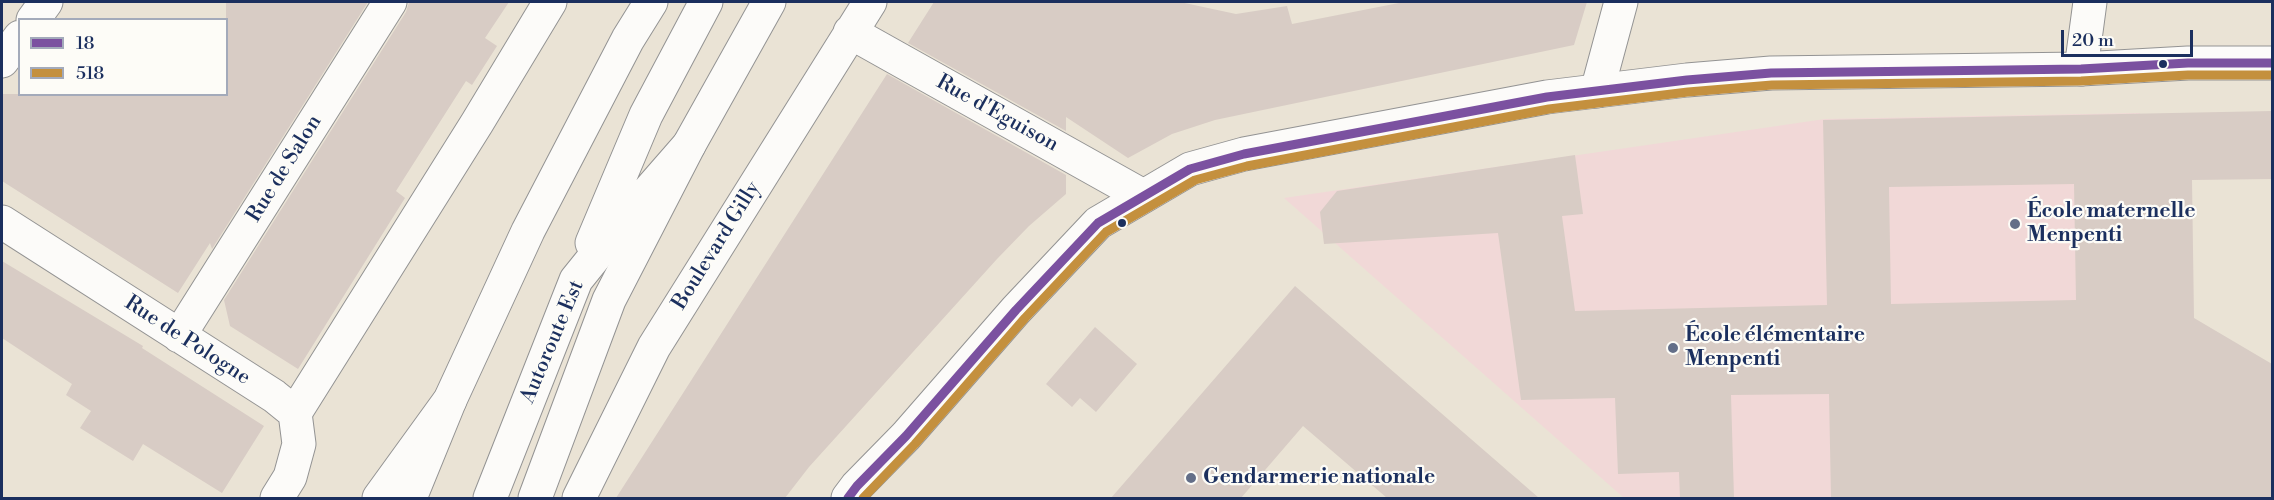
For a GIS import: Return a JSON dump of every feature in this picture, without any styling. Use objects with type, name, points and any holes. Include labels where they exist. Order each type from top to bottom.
[{"type":"main road","points":[[34,18],[46,2]]},
{"type":"main road","name":"Rue de Salon","points":[[179,336],[390,2]]},
{"type":"main road","points":[[277,498],[290,477],[299,444],[295,413],[550,2]]},
{"type":"main road","points":[[410,498],[450,400],[528,231],[628,39],[651,2]]},
{"type":"main road","points":[[576,280],[646,115],[706,2]]},
{"type":"main road","points":[[535,498],[609,300],[689,145],[768,2]]},
{"type":"main road","name":"Boulevard Gilly","points":[[579,498],[654,347],[870,2]]},
{"type":"main road","points":[[1597,91],[1621,2]]},
{"type":"main road","points":[[2081,69],[2090,2]]},
{"type":"main road","name":"Rue d'Eguison","points":[[850,32],[1143,196]]},
{"type":"main road","points":[[2,61],[18,40]]},
{"type":"main road","points":[[848,498],[906,436],[1016,310],[1098,223],[1190,169],[1244,154],[1547,97],[1771,73],[2081,69],[2188,63],[2272,63]]},
{"type":"main road","name":"Autoroute Est","points":[[490,498],[576,280],[689,145]]},
{"type":"main road","name":"Rue de Pologne","points":[[2,222],[274,396],[295,413]]},
{"type":"main road","points":[[379,498],[450,400]]},
{"type":"main road","points":[[873,498],[906,436]]},
{"type":"shaded area","name":"École élémentaire Menpenti","points":[[2140,113],[2143,384],[2019,388],[2021,498],[1624,498],[1284,198],[1825,119]]},
{"type":"building","points":[[226,2],[368,2],[212,249],[210,243],[178,293],[2,181],[2,94],[18,94],[18,96],[228,96],[228,18],[226,18]]},
{"type":"building","points":[[409,2],[509,2],[485,38],[497,46],[472,85],[466,81],[396,191],[405,198],[298,369],[230,326],[224,300],[406,12]]},
{"type":"building","points":[[934,2],[1180,2],[1236,14],[1287,6],[1292,24],[1404,2],[1587,2],[1574,45],[1215,120],[1172,134],[1128,158],[1066,117],[1066,131],[908,43]]},
{"type":"building","points":[[887,74],[1066,175],[1066,194],[1029,226],[997,259],[809,467],[785,498],[616,498]]},
{"type":"building","points":[[2272,111],[2272,179],[2192,180],[2194,318],[2272,364],[2272,498],[1831,498],[1829,394],[1731,395],[1734,498],[1680,498],[1679,472],[1618,474],[1615,398],[1521,400],[1498,233],[1324,244],[1320,212],[1337,191],[1575,155],[1583,214],[1562,216],[1575,311],[1827,305],[1823,120]],"holes":[[[2074,184],[2076,300],[1891,304],[1889,187]]]},
{"type":"building","points":[[2,261],[143,346],[142,348],[264,426],[222,493],[143,444],[133,461],[80,428],[91,411],[66,395],[72,384],[2,338]]},
{"type":"building","points":[[1295,286],[1539,498],[1387,498],[1303,426],[1241,498],[1111,498]]},
{"type":"building","points":[[1095,327],[1137,364],[1096,412],[1080,398],[1072,407],[1046,384]]},
{"type":"transit line","name":"18","points":[[848,498],[906,436],[1016,310],[1098,223],[1190,169],[1244,154],[1547,97],[1687,80],[1771,73],[2081,69],[2188,63],[2272,63]]},
{"type":"transit line","name":"518","points":[[863,498],[915,444],[1025,318],[1106,232],[1195,180],[1247,166],[1549,109],[1688,92],[1772,85],[2081,81],[2188,75],[2272,75]]},
{"type":"place","name":"École maternelle Menpenti","points":[[2015,224]]},
{"type":"place","name":"École élémentaire Menpenti","points":[[1673,348]]},
{"type":"place","name":"Gendarmerie nationale","points":[[1191,478]]}]
